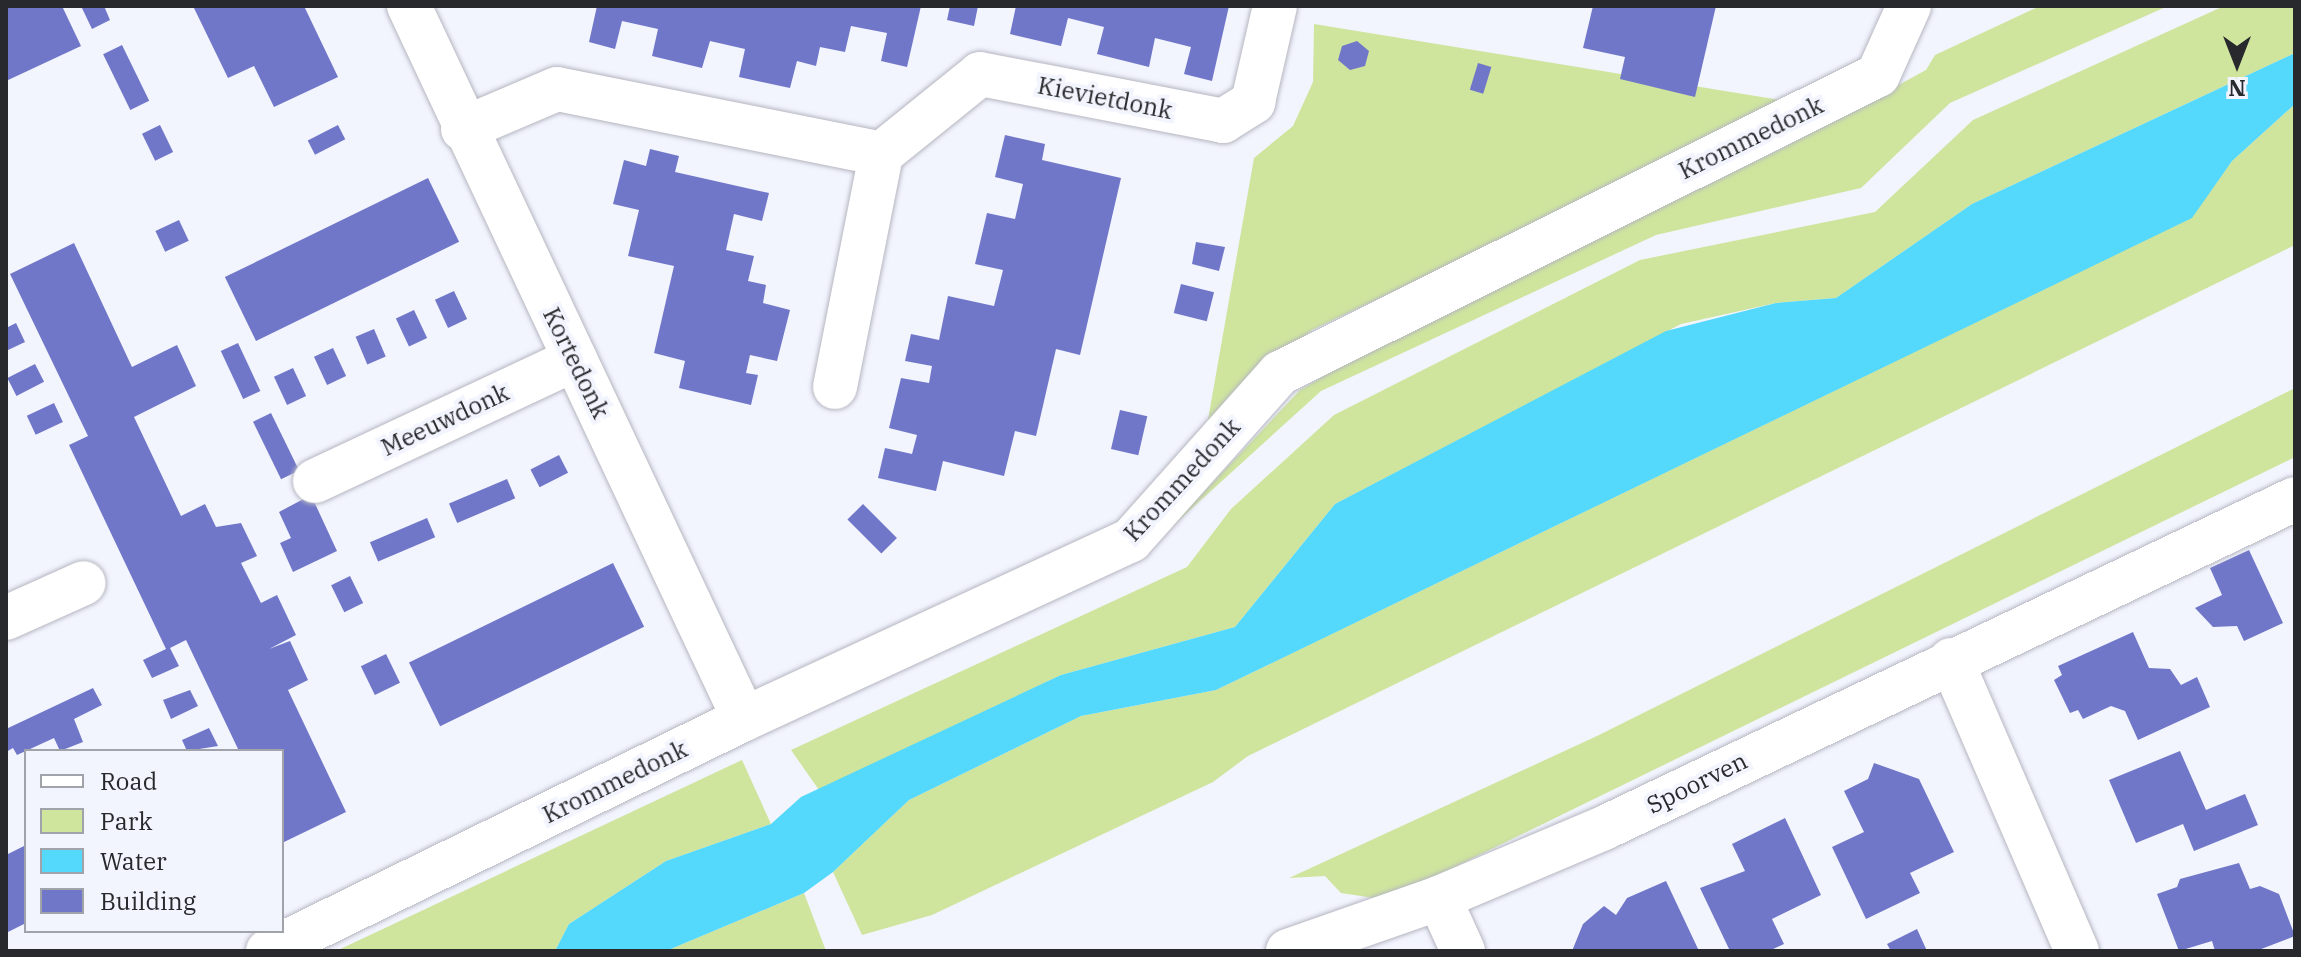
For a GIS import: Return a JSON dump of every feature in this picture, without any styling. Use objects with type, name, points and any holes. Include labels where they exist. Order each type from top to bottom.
[{"type":"street","name":"Kortedonk","points":[[409,6],[463,129],[744,719]]},
{"type":"street","name":"Kievietdonk","points":[[881,154],[980,74],[1223,121],[1253,102],[1275,6]]},
{"type":"street","name":"Krommedonk","points":[[268,951],[744,719],[1131,540],[1280,373],[1878,75],[1909,6]]},
{"type":"street","points":[[463,129],[557,89],[881,154],[835,387]]},
{"type":"street","name":"Meeuwdonk","points":[[315,481],[575,359]]},
{"type":"street","name":"Spoorven","points":[[1288,951],[1439,898],[1604,828],[1951,660],[2295,499]]},
{"type":"street","points":[[6,618],[84,583]]},
{"type":"street","points":[[1951,660],[2077,951]]},
{"type":"street","points":[[1439,898],[1463,951]]},
{"type":"green space","points":[[2040,6],[2168,6],[1950,103],[1861,188],[1656,235],[1321,391],[1167,531],[1300,390],[1395,335],[1781,149],[1926,70],[1935,55]]},
{"type":"green space","points":[[2224,6],[2295,6],[2295,53],[1972,204],[1836,298],[1776,303],[1681,324],[1335,504],[1235,627],[1061,675],[819,790],[791,750],[1187,567],[1231,509],[1334,415],[1640,260],[1875,212],[1973,120]]},
{"type":"green space","points":[[1314,24],[1791,103],[1312,330],[1251,380],[1206,431],[1254,158],[1293,126],[1313,82]]},
{"type":"green space","points":[[2295,104],[2295,245],[1248,756],[1213,782],[932,915],[862,935],[833,872],[909,800],[1081,716],[1216,690],[2191,218],[2232,161]]},
{"type":"green space","points":[[2295,388],[2295,457],[1387,900],[1341,893],[1325,876],[1289,878],[1597,736]]},
{"type":"green space","points":[[742,760],[771,824],[666,861],[569,924],[555,951],[336,951]]},
{"type":"green space","points":[[804,893],[826,951],[666,951]]},
{"type":"water","points":[[2295,53],[2295,104],[2232,161],[2192,218],[1216,690],[1081,716],[909,800],[833,872],[804,893],[666,951],[555,951],[569,924],[666,861],[771,824],[801,797],[1061,675],[1235,627],[1335,504],[1666,331],[1776,303],[1836,298],[1972,204]]},
{"type":"building","points":[[6,6],[62,6],[81,46],[6,81]]},
{"type":"building","points":[[81,6],[104,6],[110,20],[92,29]]},
{"type":"building","points":[[193,6],[304,6],[338,77],[274,107],[254,66],[228,78]]},
{"type":"building","points":[[597,6],[921,6],[907,67],[881,61],[887,33],[851,26],[845,52],[820,47],[816,66],[797,61],[790,88],[739,77],[745,49],[710,41],[702,68],[652,56],[658,29],[622,21],[615,49],[589,42]]},
{"type":"building","points":[[950,6],[978,6],[974,26],[947,20]]},
{"type":"building","points":[[1016,6],[1229,6],[1212,81],[1184,74],[1191,47],[1155,38],[1149,67],[1097,54],[1104,27],[1068,18],[1061,46],[1010,34]]},
{"type":"building","points":[[1593,6],[1716,6],[1695,97],[1620,79],[1625,57],[1583,48]]},
{"type":"building","points":[[1357,41],[1369,51],[1365,66],[1350,70],[1338,60],[1342,46]]},
{"type":"building","points":[[122,45],[149,101],[130,110],[103,54]]},
{"type":"building","points":[[1478,63],[1491,67],[1483,94],[1470,90]]},
{"type":"building","points":[[160,125],[173,152],[155,161],[142,134]]},
{"type":"building","points":[[338,125],[345,139],[315,155],[308,140]]},
{"type":"building","points":[[1005,135],[1045,144],[1042,160],[1121,178],[1080,355],[1056,349],[1036,436],[1015,431],[1004,476],[943,461],[936,491],[878,478],[885,448],[912,454],[917,435],[889,428],[901,378],[929,383],[932,366],[905,361],[911,334],[939,340],[948,296],[994,306],[1003,270],[975,264],[987,213],[1015,219],[1023,184],[995,177]]},
{"type":"building","points":[[650,149],[679,156],[675,172],[769,193],[762,221],[734,214],[726,250],[754,256],[748,281],[766,285],[763,303],[790,310],[777,361],[750,355],[746,373],[758,375],[751,405],[679,388],[685,361],[654,353],[674,266],[628,256],[639,210],[613,204],[624,160],[646,166]]},
{"type":"building","points":[[428,178],[459,242],[256,341],[225,277]]},
{"type":"building","points":[[179,220],[189,241],[165,252],[155,231]]},
{"type":"building","points":[[1196,242],[1225,247],[1219,271],[1192,264]]},
{"type":"building","points":[[74,243],[132,367],[177,345],[196,386],[134,417],[181,516],[205,504],[216,527],[241,523],[257,556],[241,563],[261,603],[277,595],[296,635],[269,649],[290,641],[308,680],[288,690],[346,812],[284,842],[284,749],[238,749],[186,640],[170,648],[179,666],[152,678],[143,660],[166,649],[69,445],[88,436],[10,274]]},
{"type":"building","points":[[1181,284],[1214,292],[1207,321],[1174,313]]},
{"type":"building","points":[[454,291],[467,319],[448,328],[435,300]]},
{"type":"building","points":[[414,310],[427,338],[409,347],[396,318]]},
{"type":"building","points":[[16,323],[25,342],[6,351],[6,328]]},
{"type":"building","points":[[374,329],[386,357],[367,364],[356,337]]},
{"type":"building","points":[[238,343],[260,391],[243,399],[221,351]]},
{"type":"building","points":[[333,348],[346,376],[327,385],[314,357]]},
{"type":"building","points":[[35,364],[44,382],[16,396],[7,378]]},
{"type":"building","points":[[293,368],[306,396],[287,405],[274,377]]},
{"type":"building","points":[[54,403],[63,422],[36,435],[27,416]]},
{"type":"building","points":[[1120,410],[1147,416],[1138,455],[1111,449]]},
{"type":"building","points":[[271,413],[299,471],[281,479],[253,422]]},
{"type":"building","points":[[559,455],[568,473],[540,487],[530,470]]},
{"type":"building","points":[[507,479],[515,498],[457,523],[449,504]]},
{"type":"building","points":[[311,495],[337,551],[293,572],[280,543],[291,538],[279,512]]},
{"type":"building","points":[[863,504],[897,538],[881,553],[847,520]]},
{"type":"building","points":[[427,518],[435,537],[378,562],[370,542]]},
{"type":"building","points":[[2249,550],[2283,623],[2244,641],[2237,626],[2213,627],[2195,608],[2222,595],[2210,568]]},
{"type":"building","points":[[613,563],[644,627],[440,726],[409,663]]},
{"type":"building","points":[[350,576],[363,603],[344,612],[331,585]]},
{"type":"building","points":[[2133,632],[2149,668],[2170,669],[2181,685],[2197,677],[2210,707],[2138,740],[2125,711],[2111,706],[2083,719],[2078,710],[2070,713],[2054,680],[2062,675],[2058,666]]},
{"type":"building","points":[[386,654],[400,683],[375,695],[361,666]]},
{"type":"building","points":[[93,688],[102,705],[74,719],[83,742],[65,749],[59,749],[54,738],[24,749],[17,755],[13,748],[6,752],[6,729]]},
{"type":"building","points":[[190,690],[198,706],[171,719],[163,700]]},
{"type":"building","points":[[209,728],[218,746],[186,749],[182,740]]},
{"type":"building","points":[[2180,751],[2206,810],[2245,794],[2258,825],[2194,851],[2183,824],[2136,843],[2109,780]]},
{"type":"building","points":[[1874,763],[1919,779],[1954,852],[1910,873],[1920,893],[1866,919],[1832,847],[1864,832],[1844,791],[1868,779]]},
{"type":"building","points":[[1785,818],[1821,895],[1772,919],[1784,944],[1769,951],[1730,951],[1700,888],[1745,871],[1732,844]]},
{"type":"building","points":[[24,846],[24,924],[6,933],[6,855]]},
{"type":"building","points":[[2239,863],[2250,889],[2260,886],[2279,894],[2295,936],[2256,951],[2215,951],[2212,941],[2179,951],[2157,894],[2177,887],[2180,879]]},
{"type":"building","points":[[1666,881],[1699,951],[1572,951],[1583,924],[1604,906],[1616,915],[1627,898]]},
{"type":"building","points":[[1917,929],[1927,951],[1891,951],[1887,944]]}]
